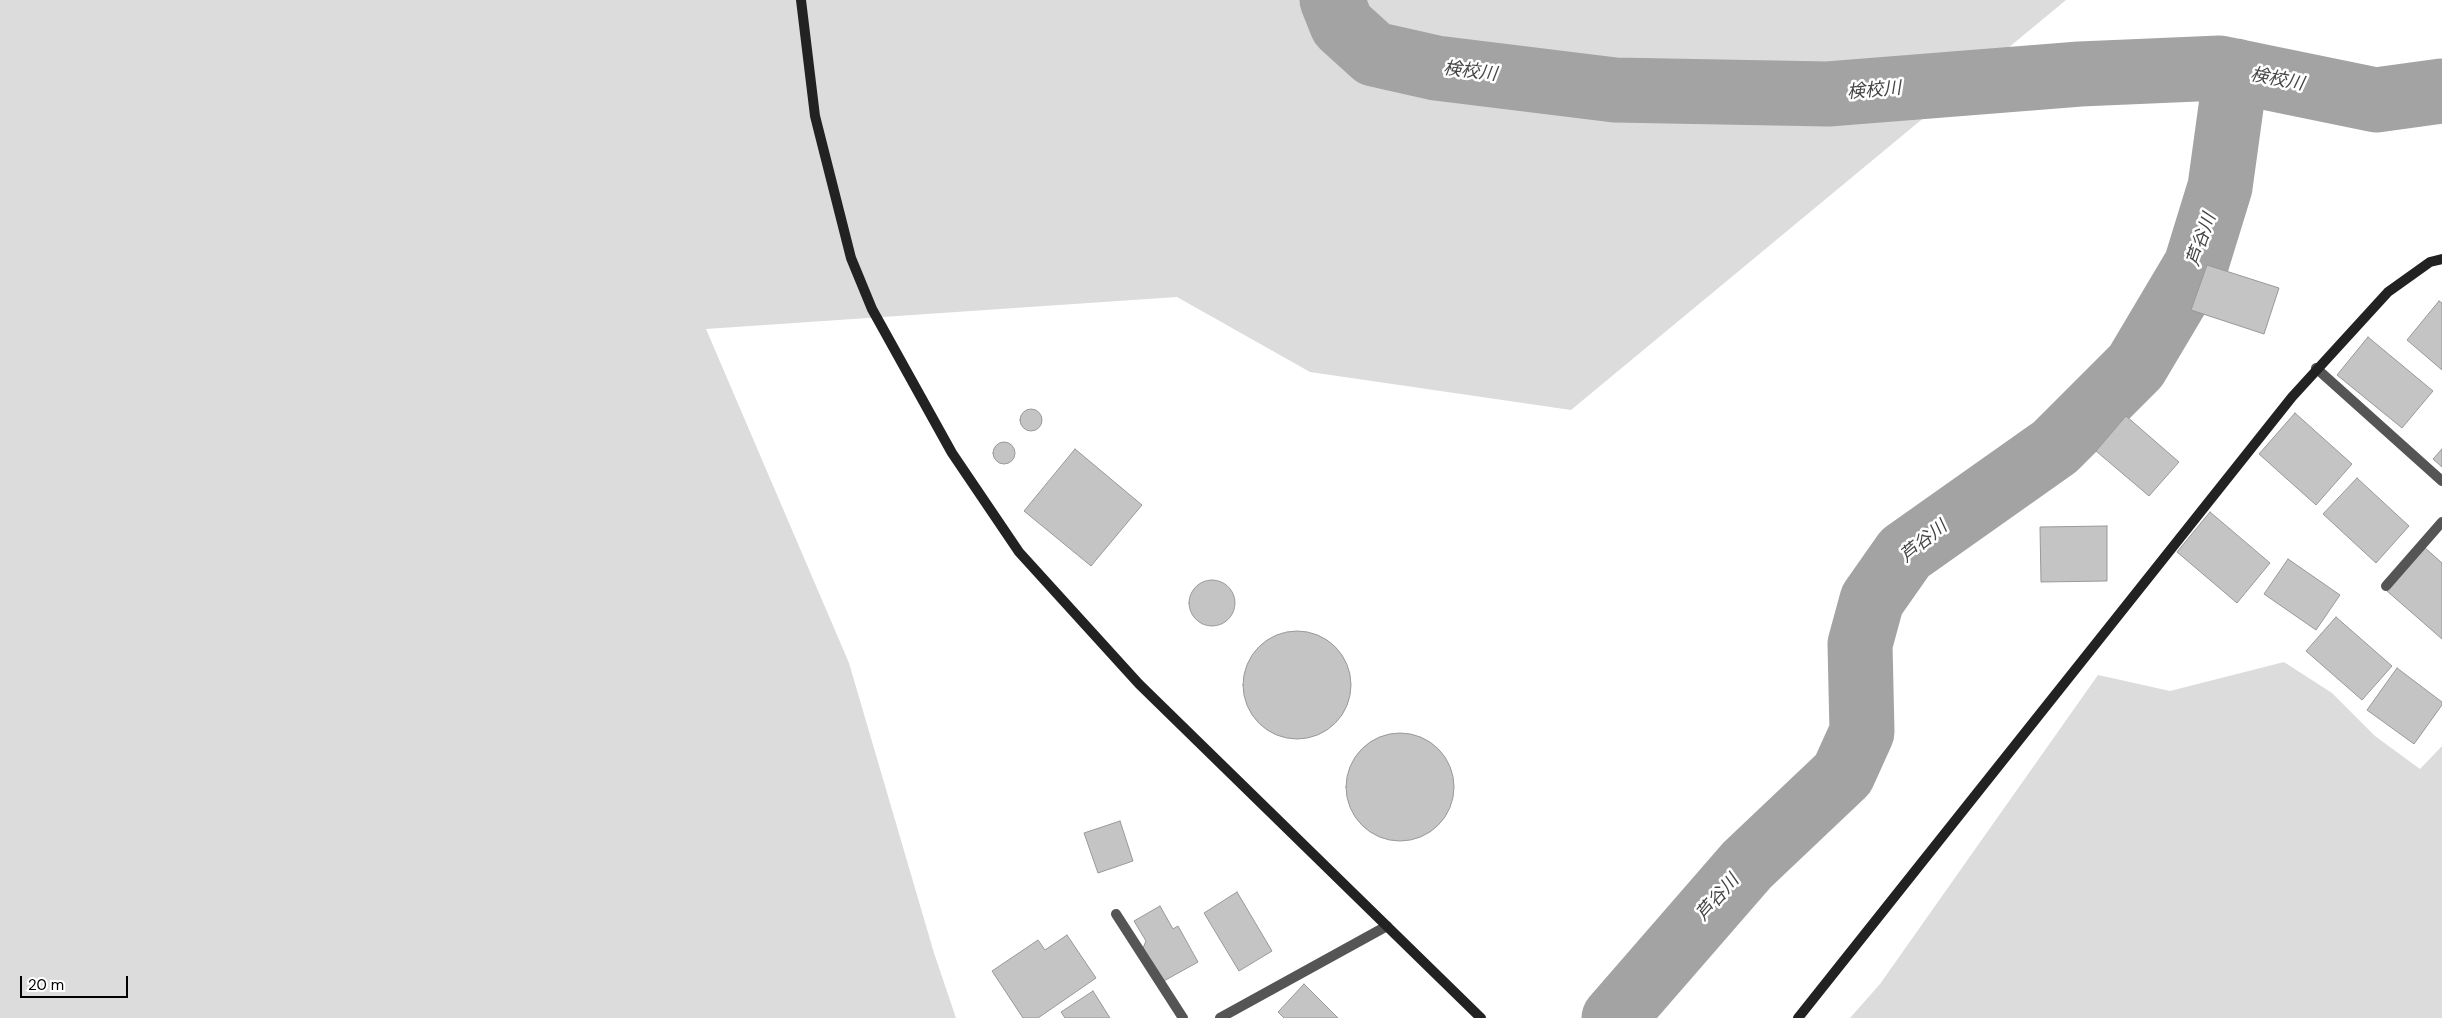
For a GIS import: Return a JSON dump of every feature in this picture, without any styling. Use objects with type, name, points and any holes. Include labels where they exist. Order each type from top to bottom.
[{"type":"street","points":[[801,0],[815,116],[851,258],[872,309],[952,453],[1019,552],[1139,684],[1481,1018]]},
{"type":"street","points":[[1798,1018],[2316,368],[2388,292],[2430,262],[2442,259]]},
{"type":"street","points":[[2316,368],[2442,481]]},
{"type":"street","points":[[2386,586],[2442,522]]},
{"type":"street","points":[[1116,914],[1183,1018]]},
{"type":"street","points":[[1220,1018],[1387,926]]},
{"type":"shaded area","points":[[0,0],[2066,0],[1571,410],[1310,372],[1177,297],[706,329],[849,663],[934,953],[956,1018],[0,1018]]},
{"type":"shaded area","points":[[2284,662],[2332,693],[2375,736],[2420,769],[2442,746],[2442,1018],[1850,1018],[1880,984],[2098,675],[2170,691]]},
{"type":"building","points":[[2207,265],[2279,288],[2264,334],[2191,310]]},
{"type":"building","points":[[2439,301],[2442,303],[2442,370],[2407,340]]},
{"type":"building","points":[[2368,337],[2433,391],[2402,428],[2337,375]]},
{"type":"building","points":[[1031,409],[1039,412],[1042,420],[1039,428],[1031,431],[1023,428],[1020,420],[1023,412]]},
{"type":"building","points":[[2295,413],[2352,464],[2316,505],[2259,454]]},
{"type":"building","points":[[2126,416],[2179,462],[2149,496],[2096,451]]},
{"type":"building","points":[[1004,442],[1012,445],[1015,453],[1012,461],[1004,464],[996,461],[993,453],[996,445]]},
{"type":"building","points":[[1075,449],[1142,505],[1091,566],[1024,511]]},
{"type":"building","points":[[2442,449],[2442,467],[2433,459]]},
{"type":"building","points":[[2357,478],[2409,526],[2376,563],[2323,514]]},
{"type":"building","points":[[2210,512],[2270,563],[2237,603],[2177,552]]},
{"type":"building","points":[[2107,526],[2107,581],[2041,582],[2040,527]]},
{"type":"building","points":[[2424,547],[2442,563],[2442,639],[2387,591]]},
{"type":"building","points":[[2288,559],[2340,595],[2316,630],[2264,594]]},
{"type":"building","points":[[1212,580],[1225,584],[1231,590],[1235,603],[1231,616],[1225,622],[1212,626],[1199,622],[1193,616],[1189,603],[1193,590],[1199,584]]},
{"type":"building","points":[[2336,617],[2392,666],[2362,700],[2306,651]]},
{"type":"building","points":[[1297,631],[1318,635],[1335,647],[1347,664],[1351,685],[1347,706],[1335,723],[1318,735],[1297,739],[1276,735],[1259,723],[1247,706],[1243,685],[1247,664],[1259,647],[1276,635]]},
{"type":"building","points":[[2397,668],[2442,702],[2442,705],[2414,744],[2367,710]]},
{"type":"building","points":[[1400,733],[1421,737],[1438,749],[1450,766],[1454,787],[1450,808],[1438,825],[1421,837],[1400,841],[1379,837],[1362,825],[1350,808],[1346,787],[1350,766],[1362,749],[1379,737]]},
{"type":"building","points":[[1120,821],[1133,861],[1098,873],[1084,833]]},
{"type":"building","points":[[1237,892],[1272,951],[1239,971],[1204,913]]},
{"type":"building","points":[[1160,906],[1173,929],[1178,926],[1198,962],[1162,982],[1143,948],[1146,941],[1134,921]]},
{"type":"building","points":[[1067,935],[1096,978],[1038,1018],[1023,1018],[992,971],[1038,940],[1045,950]]},
{"type":"building","points":[[1304,984],[1338,1018],[1284,1018],[1278,1012]]},
{"type":"building","points":[[1093,991],[1110,1018],[1065,1018],[1061,1012]]},
{"type":"waterway","name":"検校川","points":[[1332,0],[1342,25],[1374,54],[1436,68],[1615,90],[1828,94],[2080,74],[2220,68],[2376,100],[2442,91]]},
{"type":"waterway","name":"芦谷川","points":[[1614,1018],[1747,865],[1843,774],[1862,732],[1860,644],[1872,600],[1905,553],[2055,447],[2136,366],[2196,265],[2220,187],[2236,71]]}]
